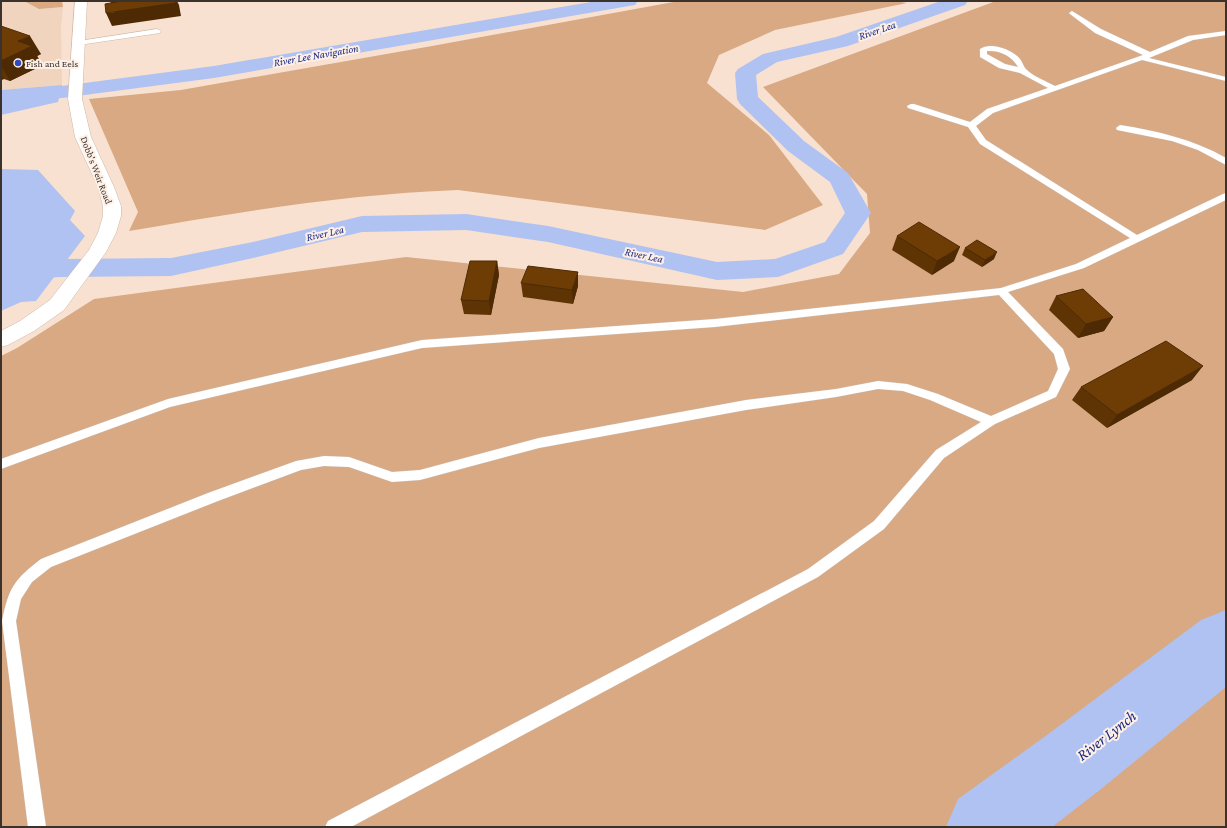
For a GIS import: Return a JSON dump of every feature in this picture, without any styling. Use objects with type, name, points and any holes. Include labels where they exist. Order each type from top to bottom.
[{"type":"street","name":"Dobb's Weir Road","points":[[1,340],[27,326],[57,305],[97,252],[107,232],[112,216],[112,206],[106,187],[83,137],[75,99],[81,1]]},
{"type":"lane","points":[[1072,14],[1098,32],[1146,56],[1226,79]]},
{"type":"lane","points":[[79,43],[157,31]]},
{"type":"lane","points":[[971,126],[990,111],[1053,88],[1146,56],[1191,38],[1226,33]]},
{"type":"lane","points":[[1023,71],[1021,64],[1006,53],[990,48],[984,50],[983,55],[1002,66],[1023,71],[1053,88]]},
{"type":"lane","points":[[911,106],[971,126],[983,142],[1136,238]]},
{"type":"lane","points":[[1120,128],[1151,132],[1176,138],[1199,147],[1226,162]]},
{"type":"lane","points":[[1,464],[168,404],[422,344],[716,323],[1002,290],[1052,276],[1080,266],[1226,196]]},
{"type":"lane","points":[[334,827],[813,573],[879,525],[940,454],[992,421],[1052,394],[1064,369],[1059,352],[1002,290]]},
{"type":"lane","points":[[37,827],[9,622],[14,596],[27,578],[46,563],[213,497],[300,465],[324,460],[349,462],[392,477],[420,475],[539,442],[746,405],[836,393],[878,385],[903,387],[934,397],[992,421]]},
{"type":"shaded area","points":[[1,1],[24,1],[40,9],[63,7],[61,27],[62,85],[1,90]]},
{"type":"shaded area","points":[[24,1],[62,1],[63,7],[39,9]]},
{"type":"shaded area","points":[[679,1],[894,1],[907,3],[775,30],[719,55],[707,83],[769,135],[823,205],[765,230],[458,190],[376,195],[293,205],[129,231],[138,212],[89,99],[181,90]]},
{"type":"shaded area","points":[[996,1],[1226,1],[1226,827],[1,827],[1,356],[17,348],[94,299],[406,257],[743,292],[839,274],[870,233],[867,194],[763,87]]},
{"type":"water","points":[[62,85],[58,102],[1,115],[1,90]]},
{"type":"water","points":[[1,169],[38,170],[75,211],[70,220],[85,236],[36,301],[21,302],[1,311]]},
{"type":"building","points":[[122,1],[175,1],[176,3],[106,13],[105,4]]},
{"type":"building","points":[[1,26],[30,36],[18,41],[32,46],[1,61]]},
{"type":"building","points":[[919,222],[960,247],[937,261],[897,236]]},
{"type":"building","points":[[977,240],[997,252],[985,260],[965,248]]},
{"type":"building","points":[[470,261],[497,261],[489,301],[461,300]]},
{"type":"building","points":[[528,266],[578,272],[572,290],[521,283]]},
{"type":"building","points":[[1083,289],[1113,317],[1086,324],[1056,296]]},
{"type":"building","points":[[1166,341],[1203,366],[1117,415],[1081,387]]},
{"type":"waterway","name":"River Lee Navigation","points":[[1,100],[214,72],[629,1]]},
{"type":"waterway","name":"River Lea","points":[[1,271],[61,268],[171,267],[253,250],[362,224],[466,222],[548,234],[717,271],[778,268],[834,248],[858,213],[840,178],[796,146],[748,99],[745,73],[770,58],[841,42],[959,1]]},
{"type":"waterway","name":"River Lynch","points":[[986,827],[1074,762],[1226,643]]},
{"type":"place","name":"Fish and Eels","points":[[18,63]]}]
